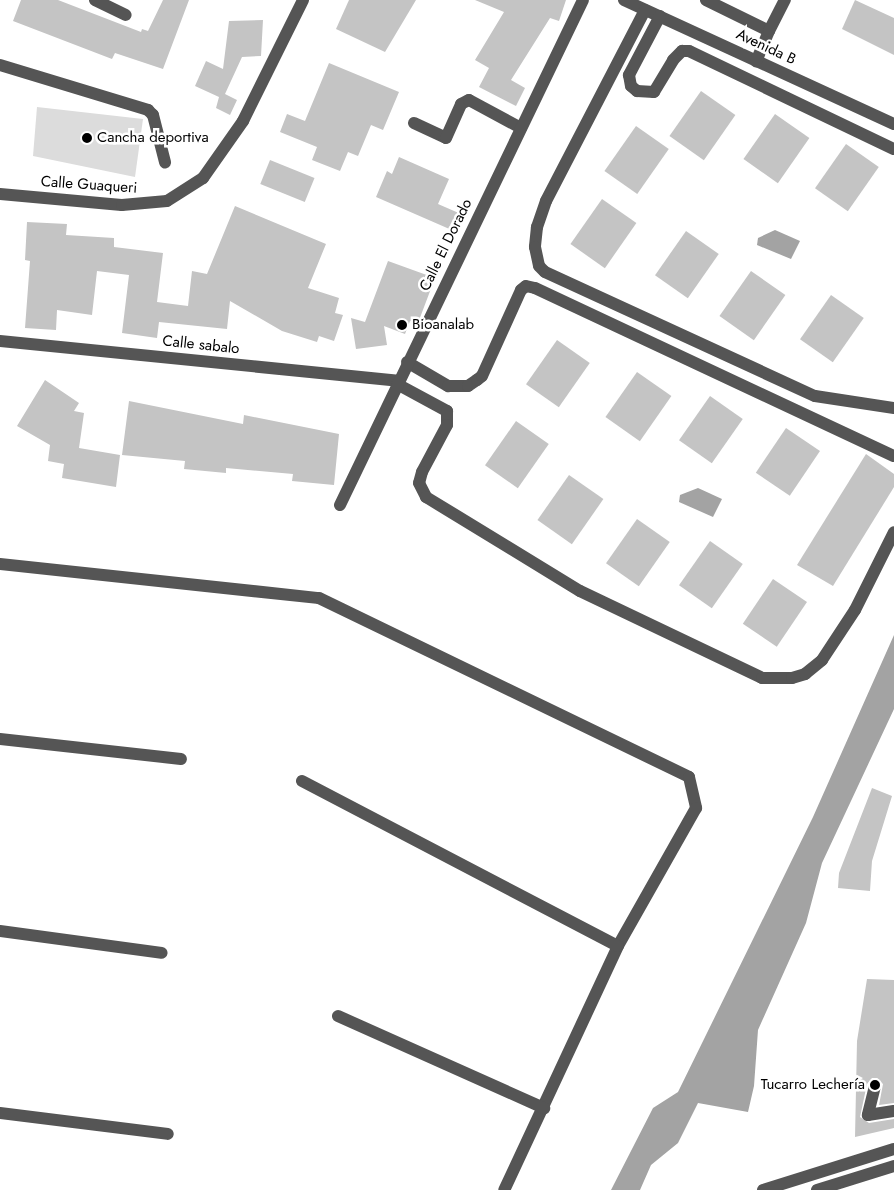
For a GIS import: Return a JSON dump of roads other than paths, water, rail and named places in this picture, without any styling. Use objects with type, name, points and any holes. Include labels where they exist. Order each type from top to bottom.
[{"type":"street","points":[[95,0],[126,15]]},
{"type":"street","name":"Calle Guaqueri","points":[[0,194],[122,205],[167,201],[203,178],[242,121],[303,0]]},
{"type":"street","name":"Calle El Dorado","points":[[340,505],[582,0]]},
{"type":"street","name":"Avenida B","points":[[624,0],[894,124]]},
{"type":"street","points":[[706,0],[769,31]]},
{"type":"street","points":[[756,61],[785,0]]},
{"type":"street","points":[[645,10],[546,201],[536,237],[535,255],[540,266],[545,272],[814,396],[894,408]]},
{"type":"street","points":[[660,16],[629,76],[631,86],[637,92],[654,92],[673,60],[682,51],[689,51],[894,149]]},
{"type":"street","points":[[0,65],[148,110],[152,116],[165,162]]},
{"type":"street","points":[[414,123],[446,138],[461,104],[469,100],[521,128]]},
{"type":"street","points":[[407,362],[448,386],[468,386],[482,376],[521,290],[526,286],[535,288],[894,456]]},
{"type":"street","name":"Calle sabalo","points":[[0,341],[398,383]]},
{"type":"street","points":[[398,383],[447,411],[447,425],[422,472],[419,483],[426,497],[580,591],[762,678],[792,678],[805,674],[822,660],[855,610],[894,532]]},
{"type":"street","points":[[0,564],[319,598],[689,777],[696,808],[618,946],[544,1108],[504,1190]]},
{"type":"street","points":[[0,739],[181,758]]},
{"type":"street","points":[[302,781],[618,946]]},
{"type":"street","points":[[0,931],[162,953]]},
{"type":"street","points":[[338,1016],[544,1108]]},
{"type":"street","points":[[875,1086],[868,1115],[894,1111]]},
{"type":"street","points":[[0,1113],[168,1134]]},
{"type":"street","points":[[763,1190],[894,1149]]},
{"type":"street","points":[[817,1190],[833,1187],[894,1166]]},
{"type":"place","name":"Cancha deportiva","points":[[87,138]]},
{"type":"place","name":"Bioanalab","points":[[402,325]]},
{"type":"place","name":"Tucarro Lechería","points":[[875,1085]]}]
